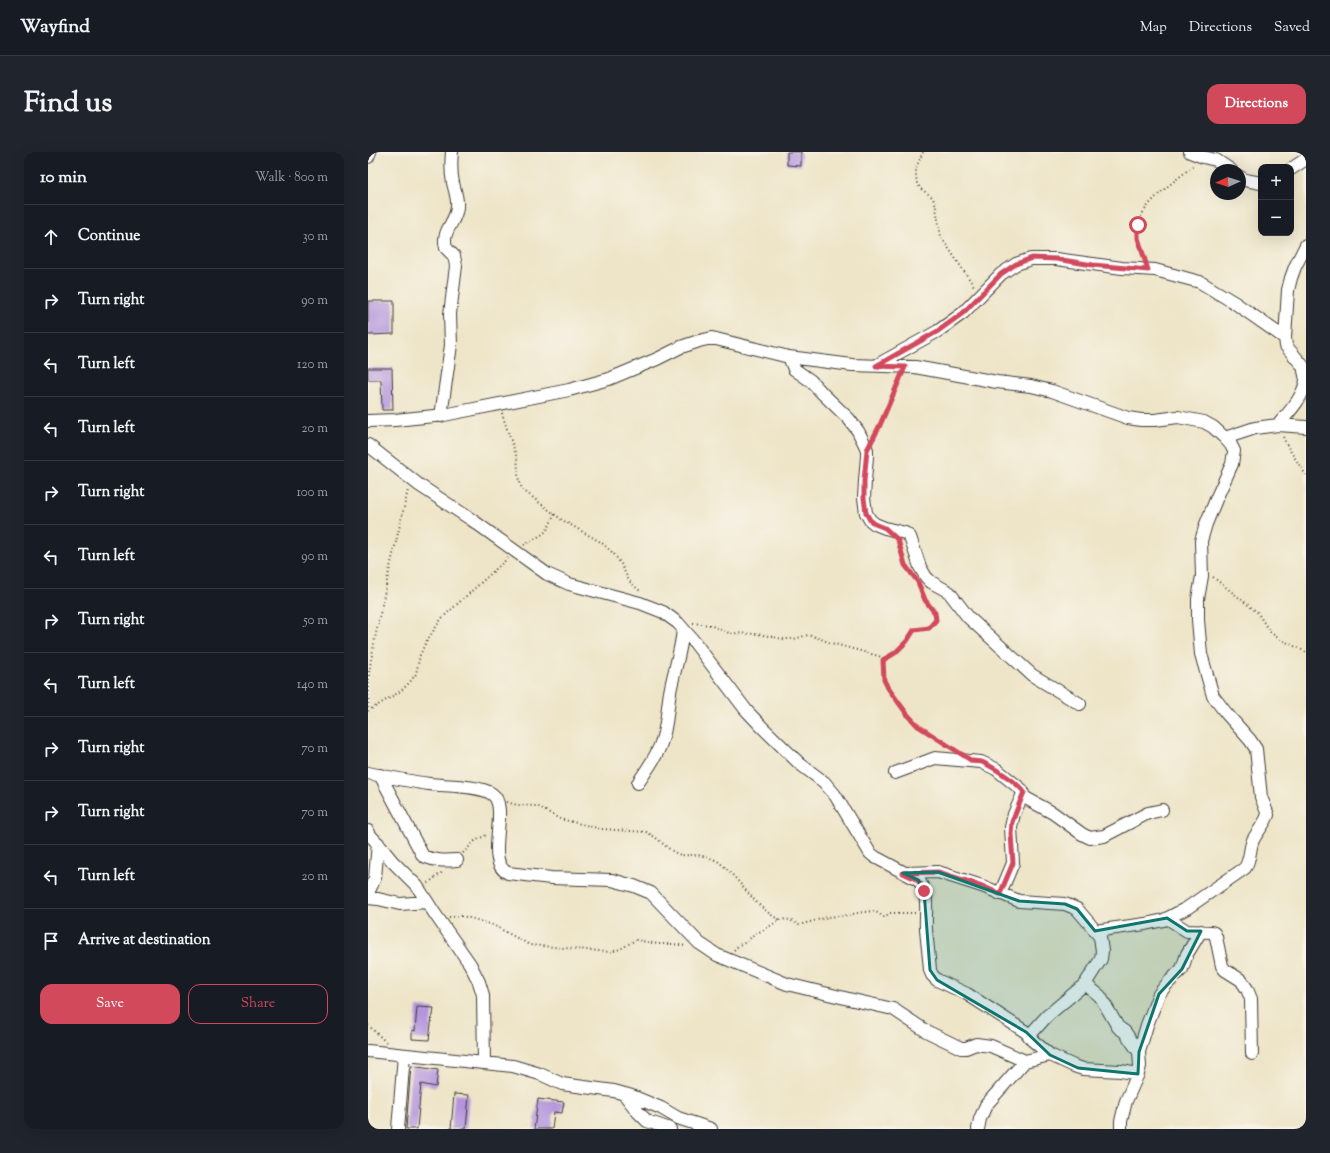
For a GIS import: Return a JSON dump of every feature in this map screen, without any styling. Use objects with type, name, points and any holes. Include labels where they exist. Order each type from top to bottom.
[{"type":"street","points":[[368,157],[370,152]]},
{"type":"street","points":[[441,416],[450,352],[450,314],[456,266],[454,256],[446,248],[445,238],[457,206],[452,173],[452,152]]},
{"type":"street","points":[[1190,152],[1207,154],[1222,164]]},
{"type":"street","points":[[1294,167],[1306,159]]},
{"type":"street","points":[[1246,180],[1258,182]]},
{"type":"street","points":[[1278,425],[1304,392],[1306,381],[1303,366],[1286,346],[1285,338],[1291,278],[1306,245]]},
{"type":"street","points":[[876,366],[938,331],[963,313],[1001,274],[1016,264],[1032,258],[1056,259],[1093,265],[1155,270],[1200,282],[1235,302],[1285,338]]},
{"type":"street","points":[[368,421],[441,416],[569,390],[609,379],[657,359],[681,347],[712,338],[789,357],[852,364],[905,367],[1031,386],[1045,389],[1128,418],[1155,420],[1178,417],[1204,422],[1213,427],[1225,438],[1234,451],[1232,464],[1206,524],[1202,541],[1202,576],[1198,599],[1201,654],[1213,696],[1256,748],[1261,797],[1268,815],[1253,841],[1249,861],[1245,868],[1187,908],[1167,918],[1145,924],[1095,931]]},
{"type":"street","points":[[789,357],[794,369],[811,380],[823,394],[850,419],[858,431],[867,450],[864,498],[866,513],[870,520],[885,528],[901,531],[910,537],[920,567],[931,582],[949,592],[968,617],[1032,674],[1080,704]]},
{"type":"street","points":[[1225,438],[1255,428],[1278,425],[1306,427]]},
{"type":"street","points":[[368,445],[411,478],[547,574],[569,584],[640,603],[664,612],[680,626],[714,666],[746,710],[800,764],[824,782],[835,795],[870,853],[903,873],[918,880],[922,884],[926,899],[925,912],[930,970],[932,975],[938,980],[967,994],[1026,1032],[1050,1055],[1078,1068],[1121,1071],[1138,1074]]},
{"type":"street","points":[[638,783],[662,740],[670,690],[681,648],[680,626]]},
{"type":"street","points":[[895,773],[935,758],[980,762],[996,769],[1024,792],[1012,822],[1011,834],[1013,863],[1000,894]]},
{"type":"street","points":[[374,774],[428,784],[484,790],[493,795],[499,806],[497,844],[499,862],[503,871],[508,873],[551,878],[612,880],[634,886],[651,893],[699,943],[717,955],[787,984],[893,1009],[926,1031],[961,1048],[966,1048],[976,1044],[991,1046],[1025,1061]]},
{"type":"street","points":[[374,774],[423,856],[432,860],[457,860]]},
{"type":"street","points":[[1022,796],[1090,838],[1104,836],[1148,812],[1162,810]]},
{"type":"street","points":[[368,831],[392,861],[417,886],[436,917],[470,964],[479,982],[482,995],[484,1063]]},
{"type":"street","points":[[368,893],[375,878],[378,843]]},
{"type":"street","points":[[903,873],[938,872],[1026,902],[1065,904],[1077,909],[1100,937],[1102,951],[1101,959],[1085,984],[1048,1016],[1029,1036]]},
{"type":"street","points":[[368,898],[400,904],[427,902]]},
{"type":"street","points":[[1167,918],[1187,931],[1214,933],[1222,966],[1225,970],[1241,980],[1251,999],[1252,1054]]},
{"type":"street","points":[[1139,1052],[1147,1025],[1159,994],[1182,969],[1187,954],[1201,931]]},
{"type":"street","points":[[1085,984],[1100,996],[1118,1026],[1125,1032],[1139,1052],[1141,1062],[1138,1074],[1126,1101],[1121,1121],[1121,1129]]},
{"type":"street","points":[[368,1050],[522,1068],[540,1074],[555,1082],[570,1086],[604,1090],[632,1096],[661,1108],[678,1118],[711,1129]]},
{"type":"street","points":[[398,1129],[403,1054]]},
{"type":"street","points":[[978,1129],[980,1119],[986,1105],[1025,1061],[1050,1055]]},
{"type":"street","points":[[624,1094],[647,1121],[670,1129]]},
{"type":"path","points":[[923,152],[916,168],[917,183],[921,189],[931,196],[935,202],[942,237],[980,296]]},
{"type":"path","points":[[1148,270],[1138,238],[1138,225],[1145,209],[1152,200],[1207,154]]},
{"type":"path","points":[[867,450],[880,425],[905,367]]},
{"type":"path","points":[[499,404],[516,457],[519,483],[523,490],[572,526],[602,543],[614,554],[621,564],[629,582],[646,597]]},
{"type":"path","points":[[1278,425],[1289,449],[1306,475]]},
{"type":"path","points":[[368,709],[369,672],[375,638],[411,478]]},
{"type":"path","points":[[368,709],[401,691],[410,682],[416,674],[420,655],[426,642],[442,618],[522,545],[543,534],[555,514]]},
{"type":"path","points":[[885,528],[898,540],[905,565],[912,575]]},
{"type":"path","points":[[1202,566],[1257,612],[1270,632],[1278,638],[1306,652]]},
{"type":"path","points":[[883,660],[898,650],[907,641],[914,630],[929,628],[936,620],[935,613],[925,600],[918,582]]},
{"type":"path","points":[[680,626],[702,624],[710,625],[730,632],[758,634],[783,639],[794,639],[808,635],[854,650],[875,654],[883,660]]},
{"type":"path","points":[[883,660],[884,680],[907,714],[918,726],[954,748]]},
{"type":"path","points":[[496,799],[517,805],[537,806],[560,819],[602,829],[646,832],[664,846],[680,855],[697,855],[716,860],[737,879],[745,891],[761,907],[780,920]]},
{"type":"path","points":[[727,959],[738,946],[745,944],[754,934],[764,930],[780,920],[787,919],[799,925],[857,913],[876,912],[884,917],[890,913],[925,912]]},
{"type":"path","points":[[436,917],[462,916],[474,918],[493,925],[530,945],[611,952],[636,940],[658,944],[688,946]]},
{"type":"path","points":[[368,1025],[403,1054]]},
{"type":"highlighted area","points":[[938,872],[1019,901],[1065,904],[1077,909],[1095,931],[1167,918],[1187,931],[1201,931],[1182,969],[1159,994],[1139,1052],[1138,1074],[1078,1068],[1050,1055],[1026,1032],[937,980],[930,970],[924,891],[918,880],[903,873]]},
{"type":"building","points":[[787,152],[801,152],[801,166],[787,165]]},
{"type":"building","points":[[368,301],[394,301],[394,334],[368,335]]},
{"type":"building","points":[[368,368],[392,368],[393,410],[382,410],[381,380],[368,380]]},
{"type":"building","points":[[417,1007],[434,1008],[429,1040],[412,1039],[412,1030],[415,1031]]},
{"type":"building","points":[[411,1066],[438,1070],[436,1087],[421,1084],[417,1129],[406,1129]]},
{"type":"building","points":[[454,1094],[469,1095],[466,1129],[451,1129]]},
{"type":"building","points":[[538,1099],[564,1102],[562,1113],[554,1112],[552,1129],[534,1129]]},
{"type":"route","points":[[924,891],[922,884],[918,880],[903,873],[938,872],[982,886],[1000,894],[1013,863],[1011,834],[1012,822],[1024,792],[996,769],[980,762],[972,761],[918,726],[907,714],[884,680],[883,660],[895,653],[907,641],[914,630],[929,628],[935,623],[936,616],[925,600],[918,582],[905,565],[898,540],[885,528],[870,520],[866,513],[864,481],[867,450],[887,410],[905,367],[876,366],[938,331],[963,313],[1001,274],[1016,264],[1032,258],[1056,259],[1093,265],[1148,270],[1138,238],[1138,225]]}]
